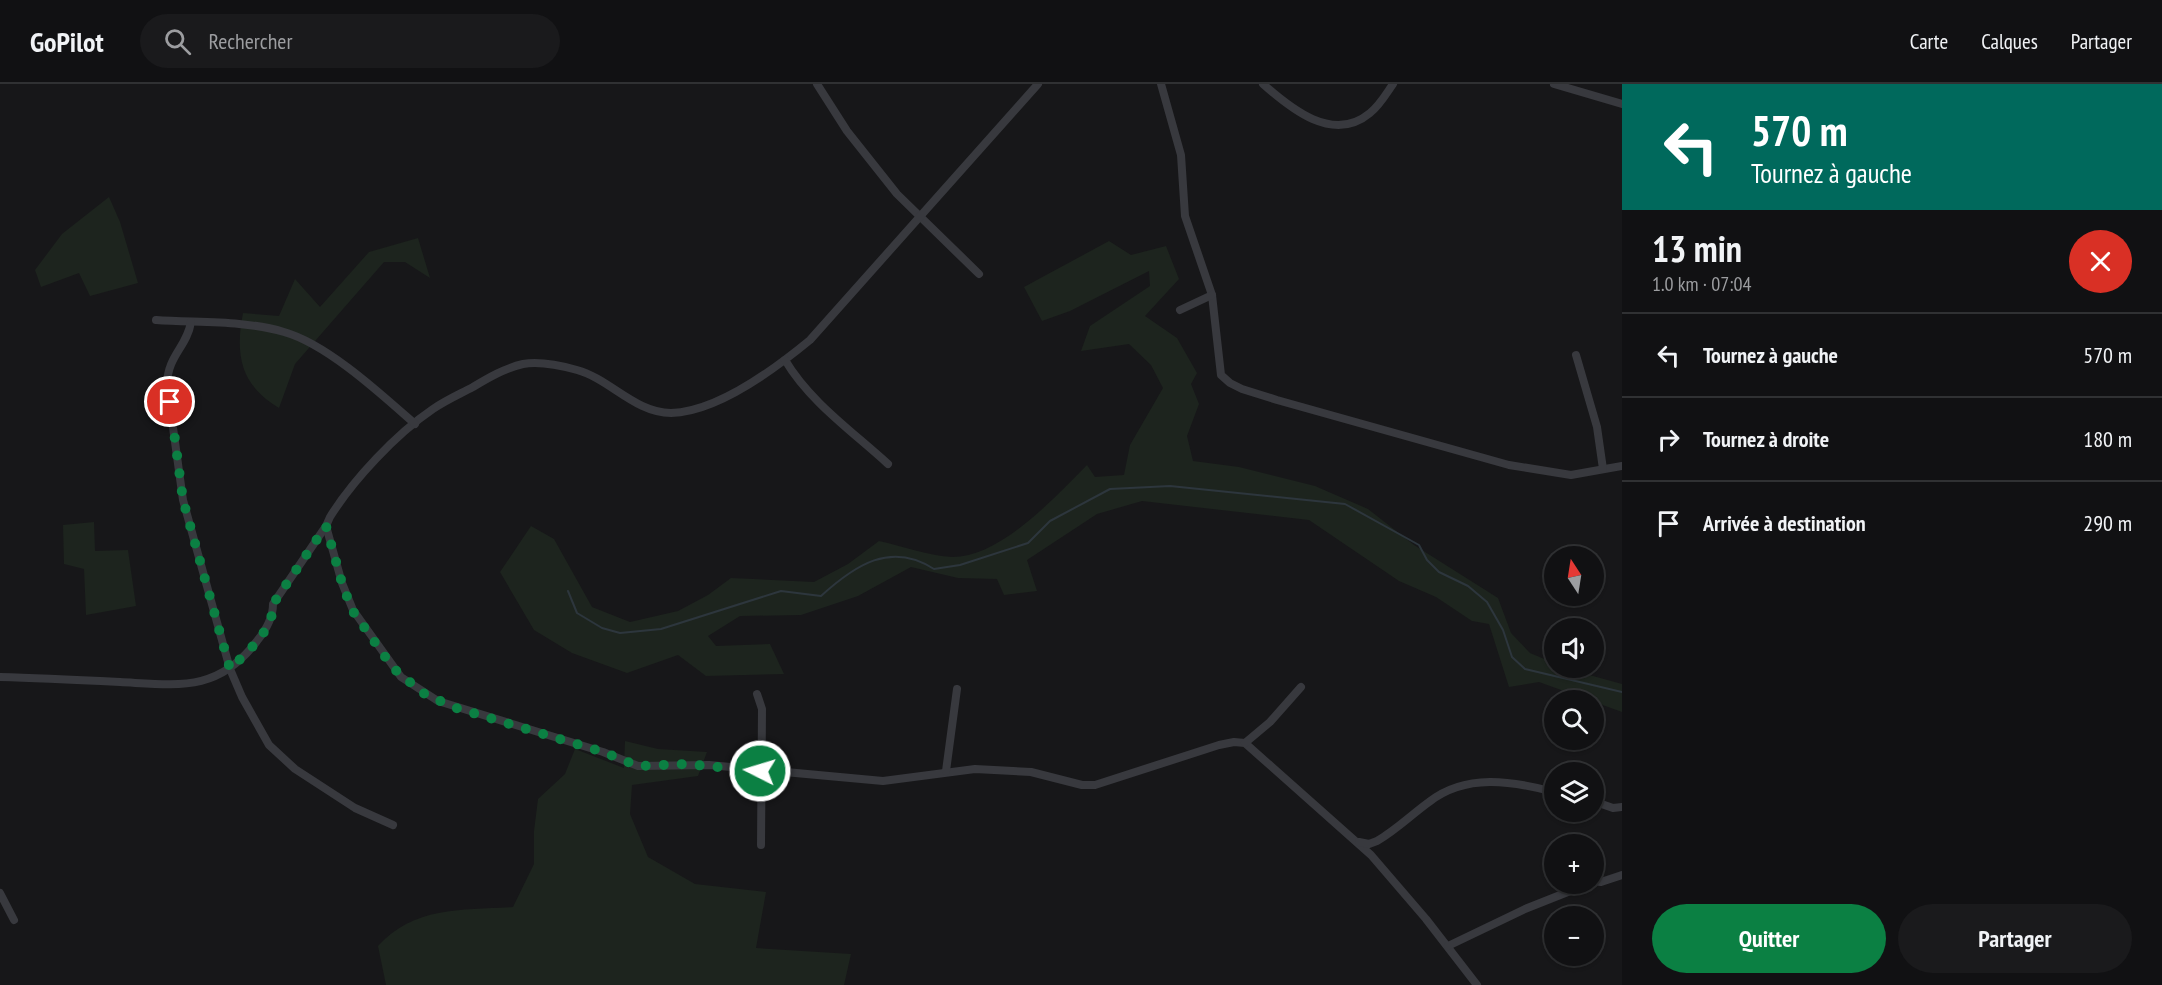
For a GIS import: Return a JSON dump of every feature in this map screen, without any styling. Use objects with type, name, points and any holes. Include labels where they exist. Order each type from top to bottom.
[{"type":"street","points":[[817,84],[847,130],[918,218],[944,239],[979,274]]},
{"type":"street","points":[[0,677],[174,686],[207,680],[230,669],[259,638],[274,614],[273,604],[326,526],[334,510],[361,478],[415,424],[446,401],[520,365],[546,364],[580,371],[650,410],[672,413],[707,405],[785,360],[832,317],[1038,84]]},
{"type":"street","points":[[1161,84],[1181,155],[1185,216],[1212,296],[1218,365],[1224,380],[1242,389],[1509,465],[1571,475],[1622,466]]},
{"type":"street","points":[[1263,84],[1308,119],[1329,124],[1357,121],[1369,115],[1393,84]]},
{"type":"street","points":[[1554,84],[1622,104]]},
{"type":"street","points":[[1180,310],[1212,296]]},
{"type":"street","points":[[156,320],[284,332],[362,377],[415,424]]},
{"type":"street","points":[[191,322],[190,332],[168,367],[167,384],[183,500],[230,669],[269,745],[295,769],[355,808],[393,825]]},
{"type":"street","points":[[1576,356],[1598,427],[1603,469]]},
{"type":"street","points":[[785,360],[812,397],[888,464]]},
{"type":"street","points":[[326,526],[352,610],[393,668],[423,693],[453,707],[603,752],[638,766],[685,764],[896,782],[946,771],[975,769],[1031,772],[1082,785],[1095,785],[1182,755],[1234,742],[1245,743],[1357,842],[1448,946],[1477,985]]},
{"type":"street","points":[[1245,743],[1270,722],[1301,687]]},
{"type":"street","points":[[946,771],[957,689]]},
{"type":"street","points":[[758,694],[762,710],[761,845]]},
{"type":"street","points":[[1357,842],[1369,844],[1377,842],[1429,801],[1455,787],[1500,780],[1544,790]]},
{"type":"street","points":[[1604,805],[1613,808],[1622,807]]},
{"type":"street","points":[[1604,881],[1622,875]]},
{"type":"street","points":[[0,893],[14,920]]},
{"type":"street","points":[[1448,946],[1525,909],[1563,894]]},
{"type":"shaded area","points":[[109,197],[120,222],[138,283],[90,296],[79,273],[41,287],[35,270],[62,234]]},
{"type":"shaded area","points":[[418,238],[430,278],[405,262],[384,262],[295,364],[279,408],[256,389],[248,379],[243,367],[240,342],[243,313],[279,316],[295,279],[320,307],[369,252]]},
{"type":"shaded area","points":[[1109,241],[1131,255],[1166,246],[1179,279],[1145,316],[1177,338],[1197,373],[1191,384],[1199,404],[1187,436],[1193,461],[1239,467],[1315,486],[1368,509],[1414,545],[1498,598],[1511,633],[1530,653],[1544,659],[1544,678],[1600,678],[1622,684],[1622,712],[1604,705],[1604,690],[1561,690],[1539,682],[1509,687],[1489,624],[1472,621],[1436,597],[1399,581],[1309,520],[1142,501],[1097,514],[1027,560],[1037,591],[1004,595],[997,579],[958,578],[911,567],[858,596],[801,615],[740,616],[708,636],[716,646],[770,644],[784,674],[706,676],[678,655],[627,673],[572,653],[534,630],[500,572],[531,526],[554,539],[592,607],[630,622],[678,611],[708,595],[731,578],[814,582],[848,564],[879,541],[943,556],[971,554],[1008,537],[1043,509],[1087,465],[1095,477],[1124,475],[1130,445],[1163,388],[1151,365],[1129,344],[1081,351],[1090,326],[1150,286],[1149,271],[1070,311],[1042,321],[1024,287]]},
{"type":"shaded area","points":[[94,522],[95,551],[128,550],[136,606],[86,615],[84,569],[64,564],[63,525]]},
{"type":"shaded area","points":[[625,741],[658,749],[707,752],[698,776],[632,785],[630,814],[648,857],[695,884],[766,892],[756,948],[851,954],[844,985],[386,985],[378,946],[407,923],[423,917],[458,910],[513,907],[534,864],[534,831],[538,799],[565,774],[575,749],[624,768]]},
{"type":"waterway","points":[[568,591],[577,613],[602,628],[620,633],[661,629],[781,591],[821,596],[860,566],[888,557],[903,557],[934,569],[960,565],[1028,543],[1050,521],[1110,489],[1170,486],[1345,504],[1419,545],[1427,560],[1439,572],[1468,586],[1487,602],[1503,630],[1512,657],[1525,669],[1622,692]]},
{"type":"route","points":[[170,402],[183,500],[230,669],[259,638],[274,614],[273,604],[326,526],[352,610],[386,660],[411,686],[423,693],[453,707],[503,720],[578,746],[594,749],[628,764],[648,767],[685,764],[710,765],[760,771]]}]
